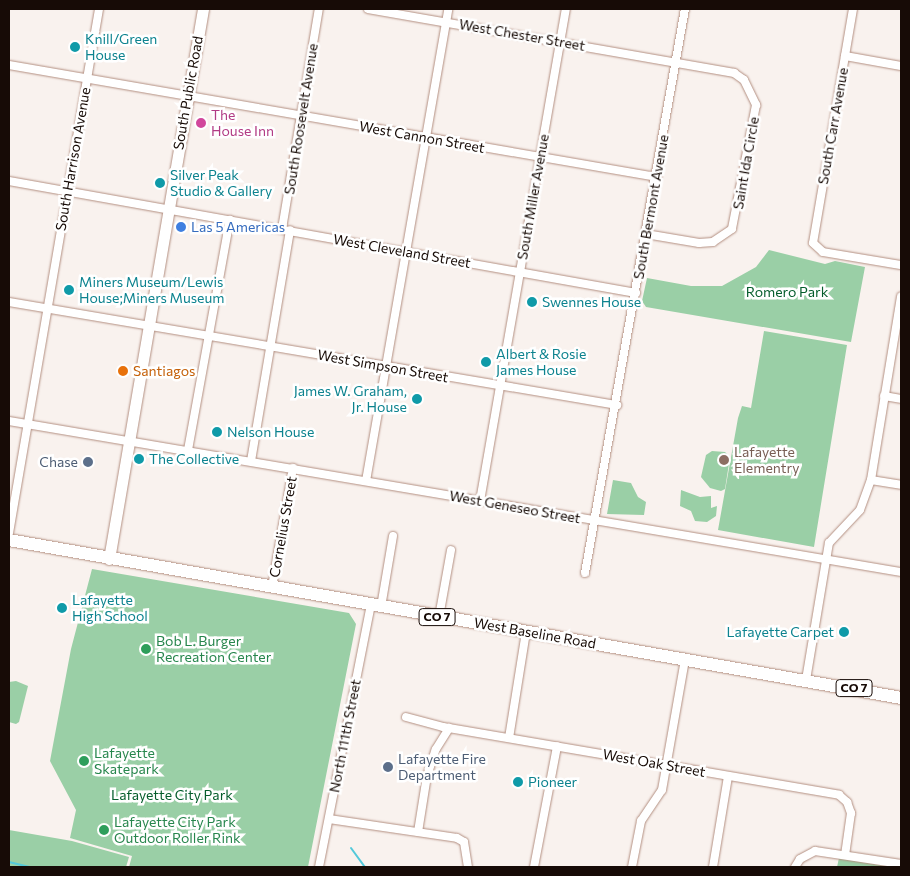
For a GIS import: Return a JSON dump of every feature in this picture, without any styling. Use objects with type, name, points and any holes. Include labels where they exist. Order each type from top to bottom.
[{"type":"main road","name":"CO 7","points":[[9,540],[109,559]]},
{"type":"main road","name":"West Baseline Road","points":[[109,559],[901,698]]},
{"type":"street","name":"South Harrison Avenue","points":[[9,533],[99,9]]},
{"type":"street","name":"South Public Road","points":[[109,559],[202,9]]},
{"type":"street","name":"South Roosevelt Avenue","points":[[251,461],[271,346],[301,116],[319,9]]},
{"type":"street","name":"West Chester Street","points":[[368,9],[675,63]]},
{"type":"street","points":[[366,481],[448,9]]},
{"type":"street","name":"South Miller Avenue","points":[[480,501],[566,9]]},
{"type":"street","name":"South Bermont Avenue","points":[[585,573],[617,405],[684,9]]},
{"type":"street","name":"South Carr Avenue","points":[[853,9],[813,243],[823,252],[901,265]]},
{"type":"street","points":[[845,56],[901,66]]},
{"type":"street","name":"Saint Ida Circle","points":[[646,234],[699,244],[713,242],[732,229],[756,105],[750,86],[734,73],[675,63]]},
{"type":"street","name":"West Cannon Street","points":[[9,65],[657,177]]},
{"type":"street","name":"West Cleveland Street","points":[[9,181],[636,293]]},
{"type":"street","points":[[188,450],[230,220]]},
{"type":"street","points":[[806,680],[829,543],[836,533],[860,510],[872,480],[901,296]]},
{"type":"street","name":"West Simpson Street","points":[[9,302],[617,405]]},
{"type":"street","points":[[884,396],[901,399]]},
{"type":"street","name":"West Geneseo Street","points":[[9,421],[901,572]]},
{"type":"street","name":"Cornelius Street","points":[[272,587],[293,468]]},
{"type":"street","points":[[872,480],[901,485]]},
{"type":"street","name":"North 111th Street","points":[[319,867],[393,536]]},
{"type":"street","points":[[439,617],[451,550]]},
{"type":"street","points":[[508,738],[526,632]]},
{"type":"street","points":[[632,867],[641,821],[658,801],[667,766],[684,659]]},
{"type":"street","name":"West Oak Street","points":[[406,717],[450,728],[839,795],[847,802],[851,813],[845,855]]},
{"type":"street","points":[[418,832],[427,776],[436,749],[450,728]]},
{"type":"street","points":[[534,867],[557,746]]},
{"type":"street","points":[[713,867],[728,776]]},
{"type":"street","points":[[329,819],[457,838],[464,842],[468,867]]},
{"type":"street","points":[[795,867],[800,859],[815,851],[901,864]]},
{"type":"green space","name":"Romero Park","points":[[769,250],[825,264],[835,261],[865,267],[851,342],[646,307],[642,301],[647,278],[691,286],[722,286],[756,267]]},
{"type":"green space","points":[[764,331],[847,345],[814,547],[718,530],[738,418],[742,406],[751,408]]},
{"type":"green space","points":[[712,451],[725,452],[730,457],[725,489],[721,491],[710,488],[701,477],[706,455]]},
{"type":"green space","points":[[613,480],[631,483],[638,497],[646,502],[644,515],[607,514]]},
{"type":"green space","points":[[681,490],[700,497],[711,496],[711,508],[717,506],[716,516],[707,522],[695,521],[691,511],[680,506]]},
{"type":"green space","name":"Lafayette City Park","points":[[92,569],[349,613],[356,624],[308,867],[129,867],[132,856],[70,838],[76,810],[50,761],[71,649]]},
{"type":"green space","points":[[16,681],[28,686],[19,722],[16,724],[9,722],[9,682]]},
{"type":"green space","points":[[9,830],[72,841],[129,857],[126,867],[9,867]]},
{"type":"green space","points":[[839,858],[891,867],[837,867]]},
{"type":"waterway","points":[[351,848],[365,867]]},
{"type":"waterway","points":[[9,862],[29,867]]},
{"type":"place","name":"Knill/Green House","points":[[75,47]]},
{"type":"place","name":"The House Inn","points":[[201,123]]},
{"type":"place","name":"Silver Peak Studio & Gallery","points":[[160,183]]},
{"type":"place","name":"Las 5 Americas","points":[[181,227]]},
{"type":"place","name":"Miners Museum/Lewis House;Miners Museum","points":[[69,290]]},
{"type":"place","name":"Swennes House","points":[[532,302]]},
{"type":"place","name":"Albert & Rosie James House","points":[[486,362]]},
{"type":"place","name":"Santiagos","points":[[123,371]]},
{"type":"place","name":"James W. Graham, Jr. House","points":[[417,399]]},
{"type":"place","name":"Nelson House","points":[[217,432]]},
{"type":"place","name":"The Collective","points":[[139,459]]},
{"type":"place","name":"Lafayette Elementry","points":[[724,460]]},
{"type":"place","name":"Chase","points":[[88,462]]},
{"type":"place","name":"Lafayette High School","points":[[62,608]]},
{"type":"place","name":"Lafayette Carpet","points":[[844,632]]},
{"type":"place","name":"Bob L. Burger Recreation Center","points":[[146,649]]},
{"type":"place","name":"Lafayette Skatepark","points":[[84,761]]},
{"type":"place","name":"Lafayette Fire Department","points":[[388,767]]},
{"type":"place","name":"Pioneer","points":[[518,782]]},
{"type":"place","name":"Lafayette City Park Outdoor Roller Rink","points":[[104,830]]}]
